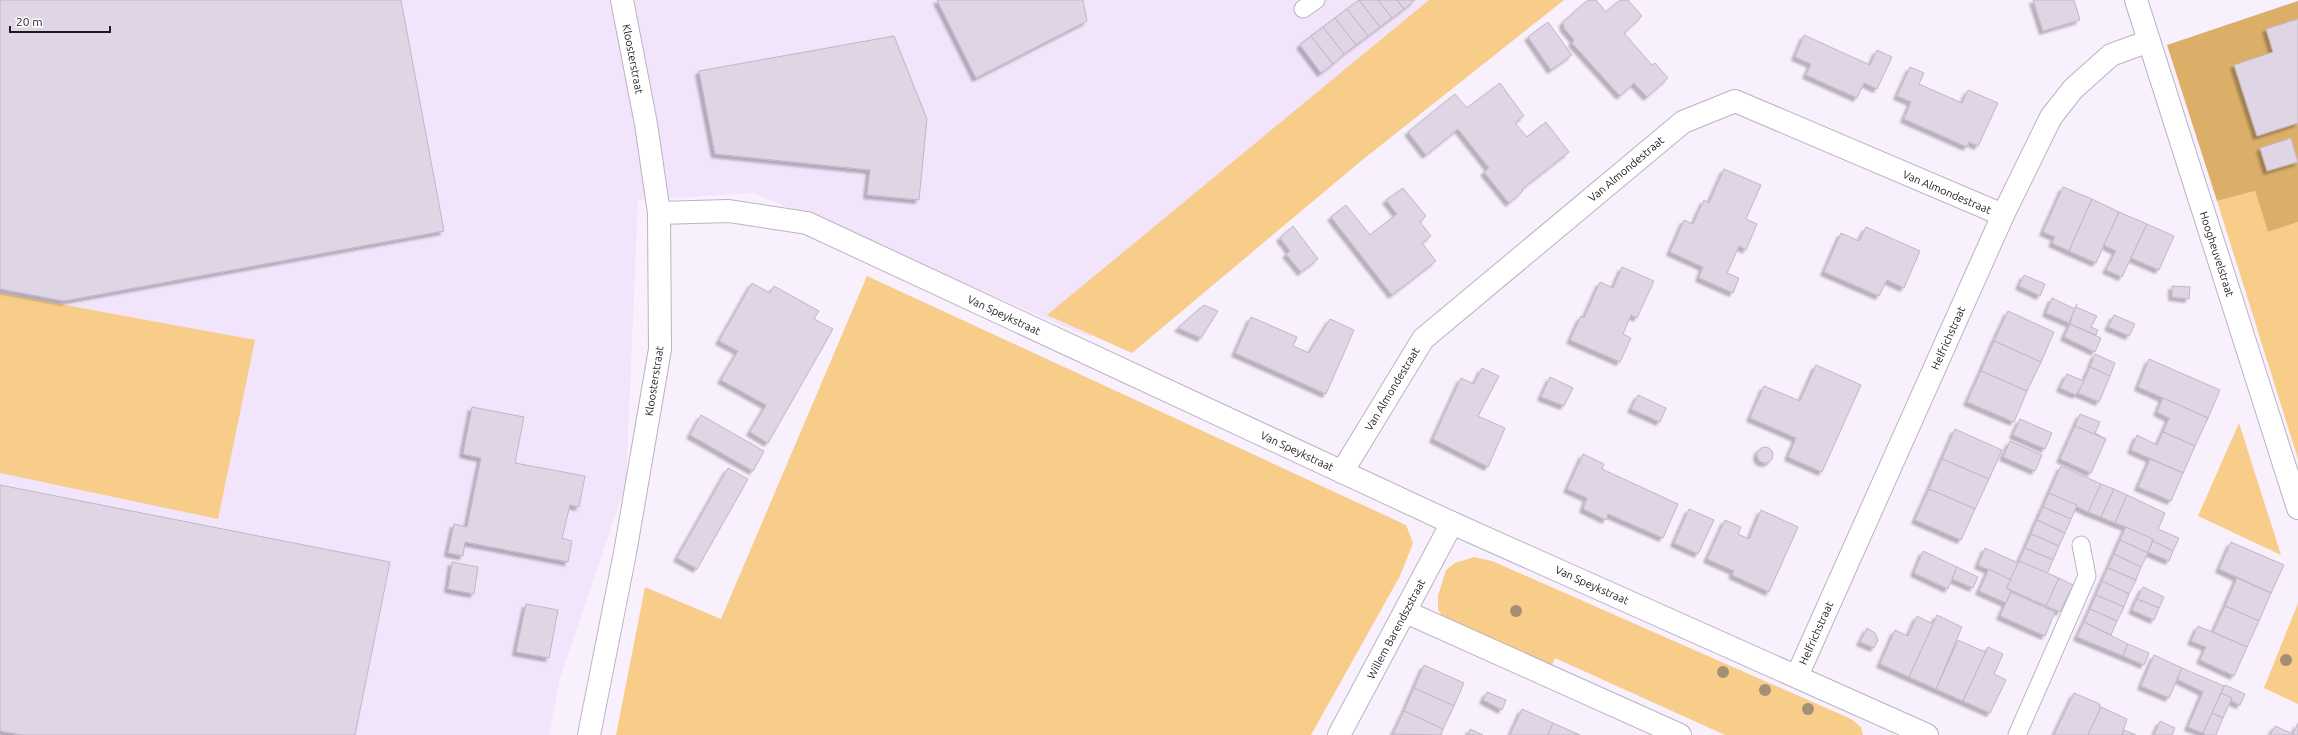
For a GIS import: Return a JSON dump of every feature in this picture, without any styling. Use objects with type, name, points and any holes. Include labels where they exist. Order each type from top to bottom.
[{"type":"street","name":"Kloosterstraat","points":[[589,735],[625,553],[660,349],[658,213],[646,124],[622,0]]},
{"type":"street","name":"Hoogheuvelstraat","points":[[2136,0],[2298,508]]},
{"type":"street","name":"Helfrichstraat","points":[[1797,676],[2003,215],[2051,117],[2073,89],[2111,55],[2149,41]]},
{"type":"street","name":"Van Almondestraat","points":[[1342,472],[1423,339],[1683,122],[1735,102],[2003,215]]},
{"type":"street","name":"Van Speykstraat","points":[[658,213],[729,211],[807,223],[1452,523],[1797,676],[1894,728],[1927,735]]},
{"type":"street","name":"Willem Barendszstraat","points":[[1338,735],[1406,612],[1452,523]]},
{"type":"street","points":[[1406,612],[1680,735]]},
{"type":"lane","points":[[2017,735],[2087,576],[2081,545]]},
{"type":"shaded area","points":[[0,0],[1514,0],[1089,337],[754,193],[638,200],[626,484],[560,678],[549,735],[0,735]]},
{"type":"shaded area","points":[[1429,0],[1564,0],[1361,161],[1132,353],[1047,315]]},
{"type":"shaded area","points":[[2298,1],[2298,222],[2268,232],[2255,191],[2217,201],[2167,45]]},
{"type":"shaded area","points":[[2255,191],[2268,232],[2298,222],[2298,459],[2217,201]]},
{"type":"shaded area","points":[[867,276],[1406,525],[1413,543],[1400,576],[1311,735],[616,735],[645,587],[721,619]]},
{"type":"shaded area","points":[[0,293],[255,340],[218,519],[0,473]]},
{"type":"shaded area","points":[[2239,423],[2281,555],[2198,516]]},
{"type":"shaded area","points":[[1474,557],[1492,561],[1851,719],[1861,727],[1863,735],[1725,735],[1555,658],[1551,667],[1445,620],[1438,610],[1438,596],[1446,570],[1455,563]]},
{"type":"shaded area","points":[[2298,603],[2298,704],[2264,688]]},
{"type":"building","points":[[0,0],[401,0],[444,231],[64,301],[0,289]]},
{"type":"building","points":[[937,0],[1083,0],[1087,21],[976,78]]},
{"type":"building","points":[[1359,0],[1380,27],[1368,36],[1347,9]]},
{"type":"building","points":[[1359,0],[1378,0],[1392,18],[1380,27]]},
{"type":"building","points":[[1378,0],[1397,0],[1404,9],[1392,18]]},
{"type":"building","points":[[1397,0],[1415,0],[1404,9]]},
{"type":"building","points":[[1588,0],[1596,0],[1606,12],[1620,0],[1628,0],[1642,16],[1624,33],[1652,65],[1655,63],[1668,78],[1647,97],[1634,83],[1620,96],[1572,43],[1574,40],[1564,28],[1563,22]]},
{"type":"building","points":[[2033,0],[2074,0],[2080,20],[2043,31]]},
{"type":"building","points":[[1347,9],[1368,36],[1356,45],[1335,18]]},
{"type":"building","points":[[1335,18],[1356,45],[1344,54],[1323,27]]},
{"type":"building","points":[[2298,19],[2298,123],[2257,136],[2234,65],[2273,52],[2266,29]]},
{"type":"building","points":[[1548,22],[1572,55],[1551,70],[1528,37]]},
{"type":"building","points":[[1323,27],[1344,54],[1333,64],[1311,36]]},
{"type":"building","points":[[1804,35],[1870,65],[1877,50],[1892,57],[1877,89],[1864,83],[1857,98],[1806,75],[1811,64],[1795,57]]},
{"type":"building","points":[[894,36],[927,119],[919,200],[867,195],[870,170],[715,154],[699,71]]},
{"type":"building","points":[[1311,36],[1333,64],[1321,73],[1300,45]]},
{"type":"building","points":[[1910,67],[1924,73],[1919,84],[1962,103],[1968,90],[1998,103],[1978,146],[1969,142],[1967,147],[1904,119],[1911,102],[1897,96]]},
{"type":"building","points":[[1500,83],[1524,116],[1515,123],[1527,137],[1546,122],[1569,152],[1522,189],[1523,191],[1509,203],[1484,172],[1489,168],[1458,129],[1426,155],[1408,132],[1455,94],[1467,108]]},
{"type":"building","points":[[2291,138],[2298,162],[2267,171],[2260,148]]},
{"type":"building","points":[[1724,169],[1761,185],[1746,219],[1757,224],[1746,250],[1739,246],[1727,273],[1739,278],[1733,293],[1699,278],[1703,267],[1670,252],[1684,220],[1693,224],[1704,200],[1709,203]]},
{"type":"building","points":[[2063,187],[2092,199],[2069,251],[2052,243],[2055,237],[2043,232]]},
{"type":"building","points":[[1403,188],[1426,216],[1420,222],[1431,236],[1422,243],[1436,261],[1392,295],[1331,217],[1346,205],[1370,235],[1397,214],[1386,200]]},
{"type":"building","points":[[2092,199],[2119,212],[2096,263],[2069,251]]},
{"type":"building","points":[[2119,212],[2147,224],[2122,277],[2106,270],[2116,251],[2104,245]]},
{"type":"building","points":[[2147,224],[2174,236],[2159,270],[2131,258]]},
{"type":"building","points":[[1293,226],[1318,259],[1301,272],[1286,254],[1290,251],[1280,238]]},
{"type":"building","points":[[1866,227],[1920,251],[1904,288],[1887,280],[1879,296],[1824,272],[1841,233],[1859,241]]},
{"type":"building","points":[[1622,267],[1654,281],[1637,318],[1631,315],[1623,334],[1631,338],[1620,362],[1570,340],[1581,316],[1584,318],[1600,282],[1613,288]]},
{"type":"building","points":[[2024,275],[2045,284],[2040,296],[2019,286]]},
{"type":"building","points":[[752,283],[770,293],[774,286],[819,311],[814,319],[833,329],[768,443],[750,432],[766,405],[721,380],[738,351],[719,341]]},
{"type":"building","points":[[2172,286],[2190,287],[2189,299],[2172,297]]},
{"type":"building","points":[[2052,298],[2075,309],[2069,323],[2046,313]]},
{"type":"building","points":[[2077,304],[2076,307],[2097,316],[2091,327],[2098,330],[2096,335],[2070,324]]},
{"type":"building","points":[[1204,305],[1218,311],[1201,338],[1178,328]]},
{"type":"building","points":[[2008,311],[2054,332],[2041,362],[1994,341]]},
{"type":"building","points":[[2114,315],[2135,324],[2129,336],[2108,327]]},
{"type":"building","points":[[1251,317],[1297,337],[1293,346],[1309,353],[1330,319],[1354,330],[1326,394],[1235,353]]},
{"type":"building","points":[[2070,324],[2101,338],[2095,352],[2064,337]]},
{"type":"building","points":[[1994,341],[2041,362],[2027,391],[1981,371]]},
{"type":"building","points":[[2095,354],[2115,363],[2110,376],[2090,367]]},
{"type":"building","points":[[2149,359],[2220,390],[2208,418],[2138,387]]},
{"type":"building","points":[[1816,365],[1861,385],[1822,472],[1788,457],[1796,438],[1750,418],[1764,386],[1800,401]]},
{"type":"building","points":[[2090,367],[2110,376],[2099,402],[2078,393]]},
{"type":"building","points":[[1482,368],[1499,376],[1478,416],[1505,428],[1488,467],[1433,439],[1461,378],[1474,384]]},
{"type":"building","points":[[1981,371],[2027,391],[2014,422],[1967,402]]},
{"type":"building","points":[[2067,374],[2084,381],[2076,395],[2060,388]]},
{"type":"building","points":[[1550,377],[1573,388],[1564,406],[1541,397]]},
{"type":"building","points":[[1638,395],[1666,408],[1660,422],[1631,409]]},
{"type":"building","points":[[2163,398],[2208,418],[2195,446],[2163,432],[2169,418],[2157,412]]},
{"type":"building","points":[[472,407],[524,417],[515,463],[585,476],[579,507],[570,505],[562,538],[572,541],[568,562],[465,542],[463,556],[448,553],[454,524],[467,527],[481,458],[463,454]]},
{"type":"building","points":[[2080,414],[2100,422],[2095,433],[2106,439],[2075,426]]},
{"type":"building","points":[[701,415],[764,451],[753,471],[690,435]]},
{"type":"building","points":[[2020,419],[2052,433],[2045,449],[2013,435]]},
{"type":"building","points":[[2075,426],[2106,439],[2091,473],[2060,459]]},
{"type":"building","points":[[1955,429],[2002,450],[1989,479],[1942,459]]},
{"type":"building","points":[[2163,432],[2195,446],[2183,473],[2131,450],[2137,435],[2157,445]]},
{"type":"building","points":[[2010,441],[2042,455],[2035,471],[2003,457]]},
{"type":"building","points":[[1765,447],[1772,452],[1773,455],[1768,462],[1765,463],[1758,458],[1757,455],[1762,448]]},
{"type":"building","points":[[1583,454],[1604,464],[1602,469],[1678,504],[1663,538],[1608,514],[1606,520],[1583,509],[1587,498],[1567,489]]},
{"type":"building","points":[[1942,459],[1989,479],[1975,509],[1929,489]]},
{"type":"building","points":[[2150,459],[2183,473],[2171,501],[2138,487]]},
{"type":"building","points":[[2061,466],[2101,484],[2088,512],[2049,493]]},
{"type":"building","points":[[728,468],[748,479],[697,569],[677,558]]},
{"type":"building","points":[[2101,484],[2114,489],[2101,517],[2088,512]]},
{"type":"building","points":[[0,485],[390,562],[355,735],[22,735],[0,731]]},
{"type":"building","points":[[1929,489],[1975,509],[1961,540],[1915,520]]},
{"type":"building","points":[[2114,489],[2127,495],[2115,523],[2101,517]]},
{"type":"building","points":[[2049,493],[2077,505],[2071,519],[2043,507]]},
{"type":"building","points":[[2127,495],[2165,513],[2158,529],[2179,538],[2173,551],[2115,523]]},
{"type":"building","points":[[2043,507],[2071,519],[2065,533],[2037,520]]},
{"type":"building","points":[[1689,509],[1714,520],[1698,554],[1674,543]]},
{"type":"building","points":[[1761,510],[1798,527],[1769,592],[1732,575],[1734,571],[1707,559],[1725,520],[1741,527],[1738,534],[1749,539]]},
{"type":"building","points":[[2037,520],[2065,533],[2059,546],[2031,534]]},
{"type":"building","points":[[2126,527],[2153,539],[2148,553],[2120,540]]},
{"type":"building","points":[[2031,534],[2059,546],[2053,560],[2025,548]]},
{"type":"building","points":[[2120,540],[2148,553],[2141,567],[2114,554]]},
{"type":"building","points":[[2153,541],[2173,551],[2169,561],[2148,552]]},
{"type":"building","points":[[2231,542],[2284,565],[2271,593],[2219,569]]},
{"type":"building","points":[[1985,548],[2018,563],[2011,580],[1978,565]]},
{"type":"building","points":[[2025,548],[2053,560],[2047,574],[2019,561]]},
{"type":"building","points":[[1923,551],[1957,567],[1948,589],[1914,573]]},
{"type":"building","points":[[2114,554],[2141,567],[2136,580],[2108,568]]},
{"type":"building","points":[[2019,561],[2059,578],[2046,606],[2006,588]]},
{"type":"building","points":[[452,562],[478,567],[474,594],[448,589]]},
{"type":"building","points":[[1957,567],[1978,577],[1973,588],[1952,579]]},
{"type":"building","points":[[2108,568],[2136,580],[2129,594],[2102,581]]},
{"type":"building","points":[[1989,569],[2011,580],[2006,588],[2011,591],[2006,603],[1979,591]]},
{"type":"building","points":[[2059,578],[2073,585],[2060,612],[2046,606]]},
{"type":"building","points":[[2237,578],[2271,593],[2259,621],[2225,606]]},
{"type":"building","points":[[2102,581],[2129,594],[2124,607],[2096,595]]},
{"type":"building","points":[[2143,587],[2164,597],[2159,608],[2137,599]]},
{"type":"building","points":[[2011,592],[2055,612],[2045,636],[2000,616]]},
{"type":"building","points":[[2096,595],[2124,607],[2117,621],[2090,609]]},
{"type":"building","points":[[2137,599],[2159,608],[2154,620],[2132,610]]},
{"type":"building","points":[[526,604],[558,610],[549,658],[516,652]]},
{"type":"building","points":[[2225,606],[2259,621],[2247,647],[2213,632]]},
{"type":"building","points":[[2090,609],[2117,621],[2111,635],[2084,622]]},
{"type":"building","points":[[1937,615],[1962,627],[1936,689],[1909,677]]},
{"type":"building","points":[[1917,616],[1933,624],[1909,677],[1880,664],[1895,630],[1908,636]]},
{"type":"building","points":[[2084,622],[2128,644],[2123,656],[2077,637]]},
{"type":"building","points":[[2198,626],[2247,647],[2234,676],[2200,660],[2206,647],[2191,641]]},
{"type":"building","points":[[1867,628],[1875,633],[1878,640],[1874,648],[1860,642]]},
{"type":"building","points":[[1958,640],[1985,652],[1988,647],[1963,701],[1936,689]]},
{"type":"building","points":[[2128,644],[2149,653],[2144,665],[2123,656]]},
{"type":"building","points":[[1988,647],[2003,654],[1994,674],[2006,680],[1990,713],[1963,701]]},
{"type":"building","points":[[2154,655],[2182,668],[2169,698],[2141,686]]},
{"type":"building","points":[[1424,665],[1464,683],[1454,706],[1414,688]]},
{"type":"building","points":[[2182,668],[2224,686],[2203,733],[2188,727],[2203,692],[2177,679]]},
{"type":"building","points":[[2225,685],[2245,694],[2240,705],[2231,701],[2232,698],[2221,693]]},
{"type":"building","points":[[1414,688],[1454,706],[1443,729],[1404,711]]},
{"type":"building","points":[[1487,692],[1506,700],[1502,710],[1483,700]]},
{"type":"building","points":[[2074,693],[2100,704],[2099,707],[2101,707],[2088,735],[2054,735]]},
{"type":"building","points":[[2221,693],[2232,698],[2223,718],[2212,713]]},
{"type":"building","points":[[2101,707],[2127,719],[2122,735],[2088,735]]},
{"type":"building","points":[[1522,709],[1553,723],[1548,735],[1510,735]]},
{"type":"building","points":[[1404,711],[1443,729],[1441,735],[1393,734]]},
{"type":"building","points":[[2212,713],[2223,718],[2216,735],[2206,735],[2203,733]]},
{"type":"building","points":[[2160,721],[2175,728],[2172,735],[2154,735]]},
{"type":"building","points":[[1553,723],[1580,735],[1548,735]]},
{"type":"building","points":[[2298,723],[2298,735],[2270,735],[2275,726],[2293,734]]},
{"type":"building","points":[[1470,729],[1483,735],[1468,735]]},
{"type":"building","points":[[2124,730],[2136,735],[2122,735]]}]
